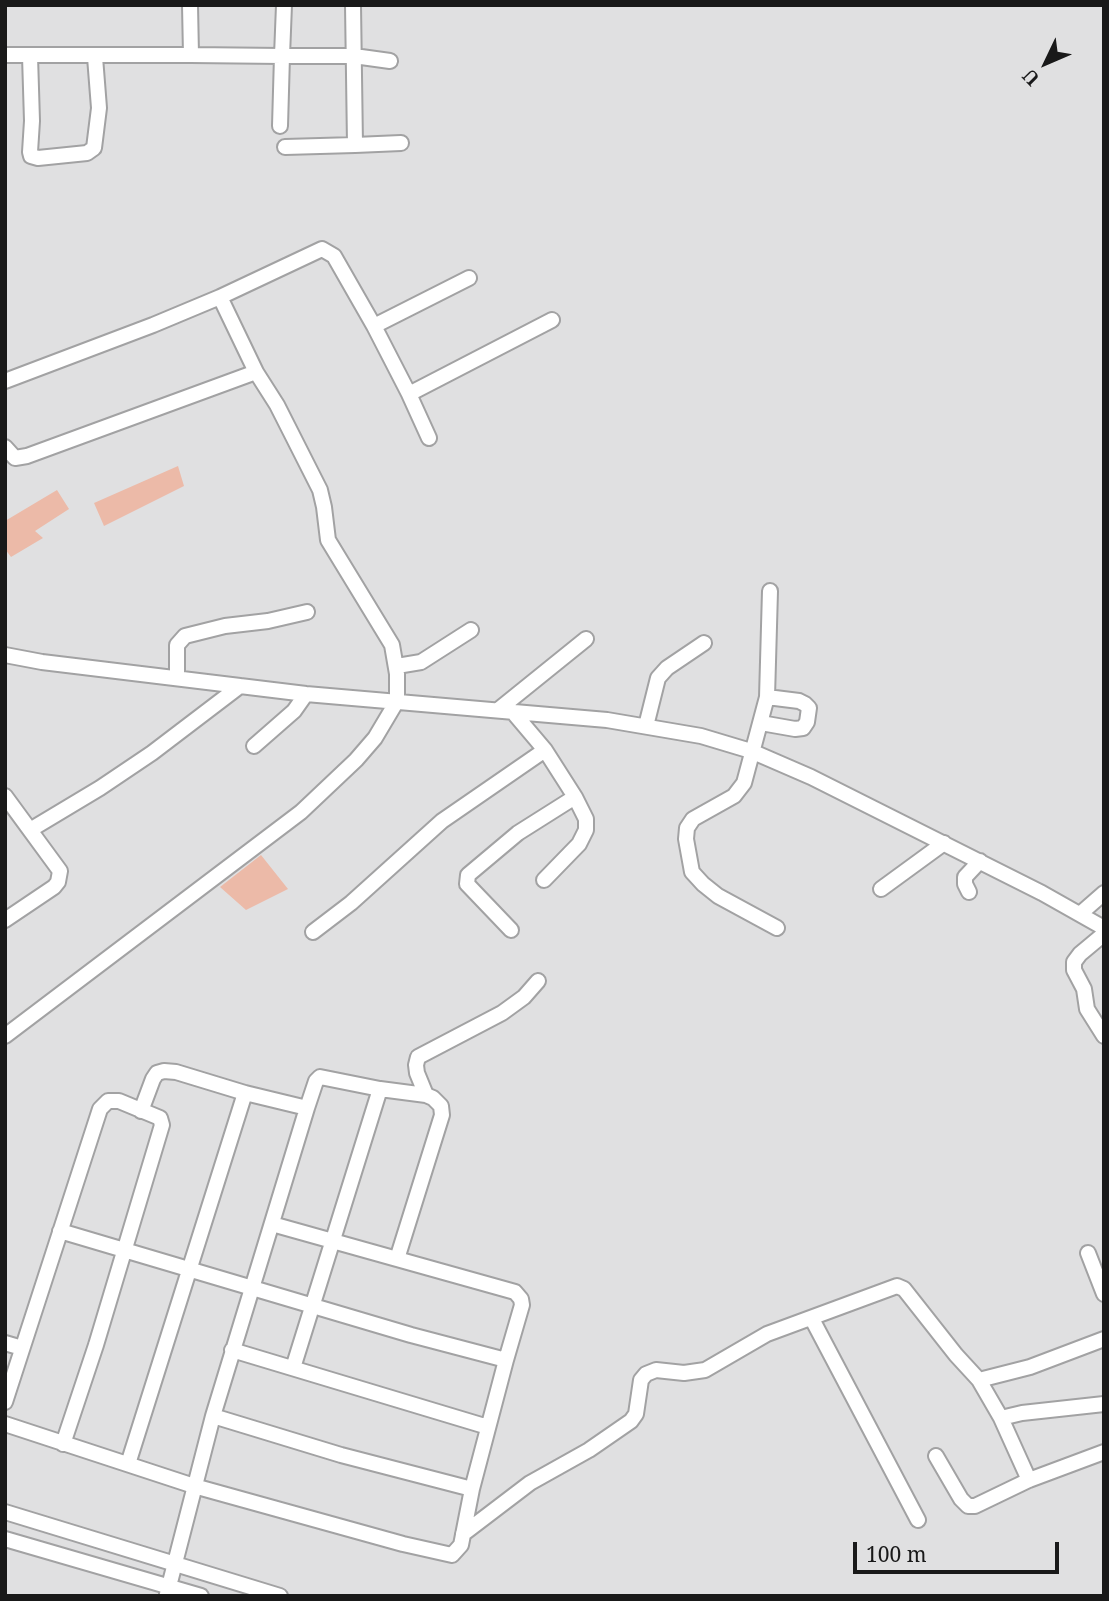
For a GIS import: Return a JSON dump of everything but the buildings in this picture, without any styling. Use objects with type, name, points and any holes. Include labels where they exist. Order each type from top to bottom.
[{"type":"street","points":[[190,5],[191,55]]},
{"type":"street","points":[[280,126],[284,5]]},
{"type":"street","points":[[353,5],[355,145]]},
{"type":"street","points":[[5,55],[354,56],[390,61]]},
{"type":"street","points":[[30,56],[30,152],[31,156],[38,158],[87,153],[94,148],[99,108],[95,57]]},
{"type":"street","points":[[285,147],[401,143]]},
{"type":"street","points":[[5,381],[153,325],[322,249],[334,256],[374,326],[429,438]]},
{"type":"street","points":[[374,326],[469,278]]},
{"type":"street","points":[[5,1036],[301,811],[356,760],[375,738],[397,701],[397,666],[392,645],[328,540],[320,490],[277,405],[256,372],[220,297]]},
{"type":"street","points":[[409,394],[552,320]]},
{"type":"street","points":[[5,447],[15,458],[27,456],[256,372]]},
{"type":"street","points":[[770,591],[767,696],[740,791],[702,812],[687,828],[688,856],[692,872],[718,896],[777,928]]},
{"type":"street","points":[[177,678],[177,645],[185,636],[307,612]]},
{"type":"street","points":[[397,666],[421,662],[471,630]]},
{"type":"street","points":[[505,711],[586,639]]},
{"type":"street","points":[[646,726],[658,678],[667,668],[704,643]]},
{"type":"street","points":[[5,655],[42,662],[306,694],[505,711],[646,726],[701,736],[751,751],[811,776],[980,861],[1104,928]]},
{"type":"street","points":[[30,830],[152,753],[240,686]]},
{"type":"street","points":[[254,746],[294,710],[306,694]]},
{"type":"street","points":[[761,723],[795,729],[803,728],[807,722],[809,708],[805,704],[767,696]]},
{"type":"street","points":[[505,711],[545,750],[586,819],[586,830],[570,855],[544,880]]},
{"type":"street","points":[[313,932],[351,903],[442,821],[545,750]]},
{"type":"street","points":[[5,796],[60,871],[60,877],[54,887],[5,920]]},
{"type":"street","points":[[511,930],[467,884],[468,875],[518,833],[575,797]]},
{"type":"street","points":[[881,888],[944,844]]},
{"type":"street","points":[[969,892],[965,877],[980,861]]},
{"type":"street","points":[[1080,914],[1104,893]]},
{"type":"street","points":[[1104,934],[1080,954],[1074,962],[1074,970],[1084,989],[1087,1009],[1104,1036]]},
{"type":"street","points":[[426,1095],[415,1065],[418,1057],[502,1013],[524,997],[538,981]]},
{"type":"street","points":[[141,1111],[153,1079],[157,1073],[164,1071],[307,1108]]},
{"type":"street","points":[[168,1591],[194,1486],[250,1287],[316,1081],[320,1077],[426,1095],[441,1106],[442,1115],[397,1259]]},
{"type":"street","points":[[293,1368],[380,1089]]},
{"type":"street","points":[[128,1464],[245,1093]]},
{"type":"street","points":[[5,1402],[100,1109],[108,1101],[119,1101],[160,1118],[162,1125],[96,1345],[63,1444]]},
{"type":"street","points":[[5,1424],[194,1486],[452,1555],[456,1552],[463,1534],[472,1489],[522,1305],[521,1299],[515,1292],[272,1224]]},
{"type":"street","points":[[60,1231],[314,1307],[506,1360]]},
{"type":"street","points":[[1088,1253],[1104,1294]]},
{"type":"street","points":[[463,1534],[530,1483],[589,1450],[631,1421],[636,1414],[642,1380],[646,1374],[656,1370],[684,1373],[705,1370],[767,1334],[897,1286],[904,1289],[979,1380],[1001,1418],[1028,1480]]},
{"type":"street","points":[[812,1319],[918,1520]]},
{"type":"street","points":[[979,1380],[1030,1367],[1104,1339]]},
{"type":"street","points":[[5,1343],[22,1348]]},
{"type":"street","points":[[232,1350],[488,1427]]},
{"type":"street","points":[[1001,1418],[1022,1413],[1078,1409],[1104,1404]]},
{"type":"street","points":[[213,1416],[341,1455],[472,1489]]},
{"type":"street","points":[[936,1456],[961,1499],[968,1506],[975,1506],[1028,1480],[1104,1452]]},
{"type":"street","points":[[5,1512],[281,1596]]},
{"type":"street","points":[[5,1539],[168,1591],[201,1596]]}]
